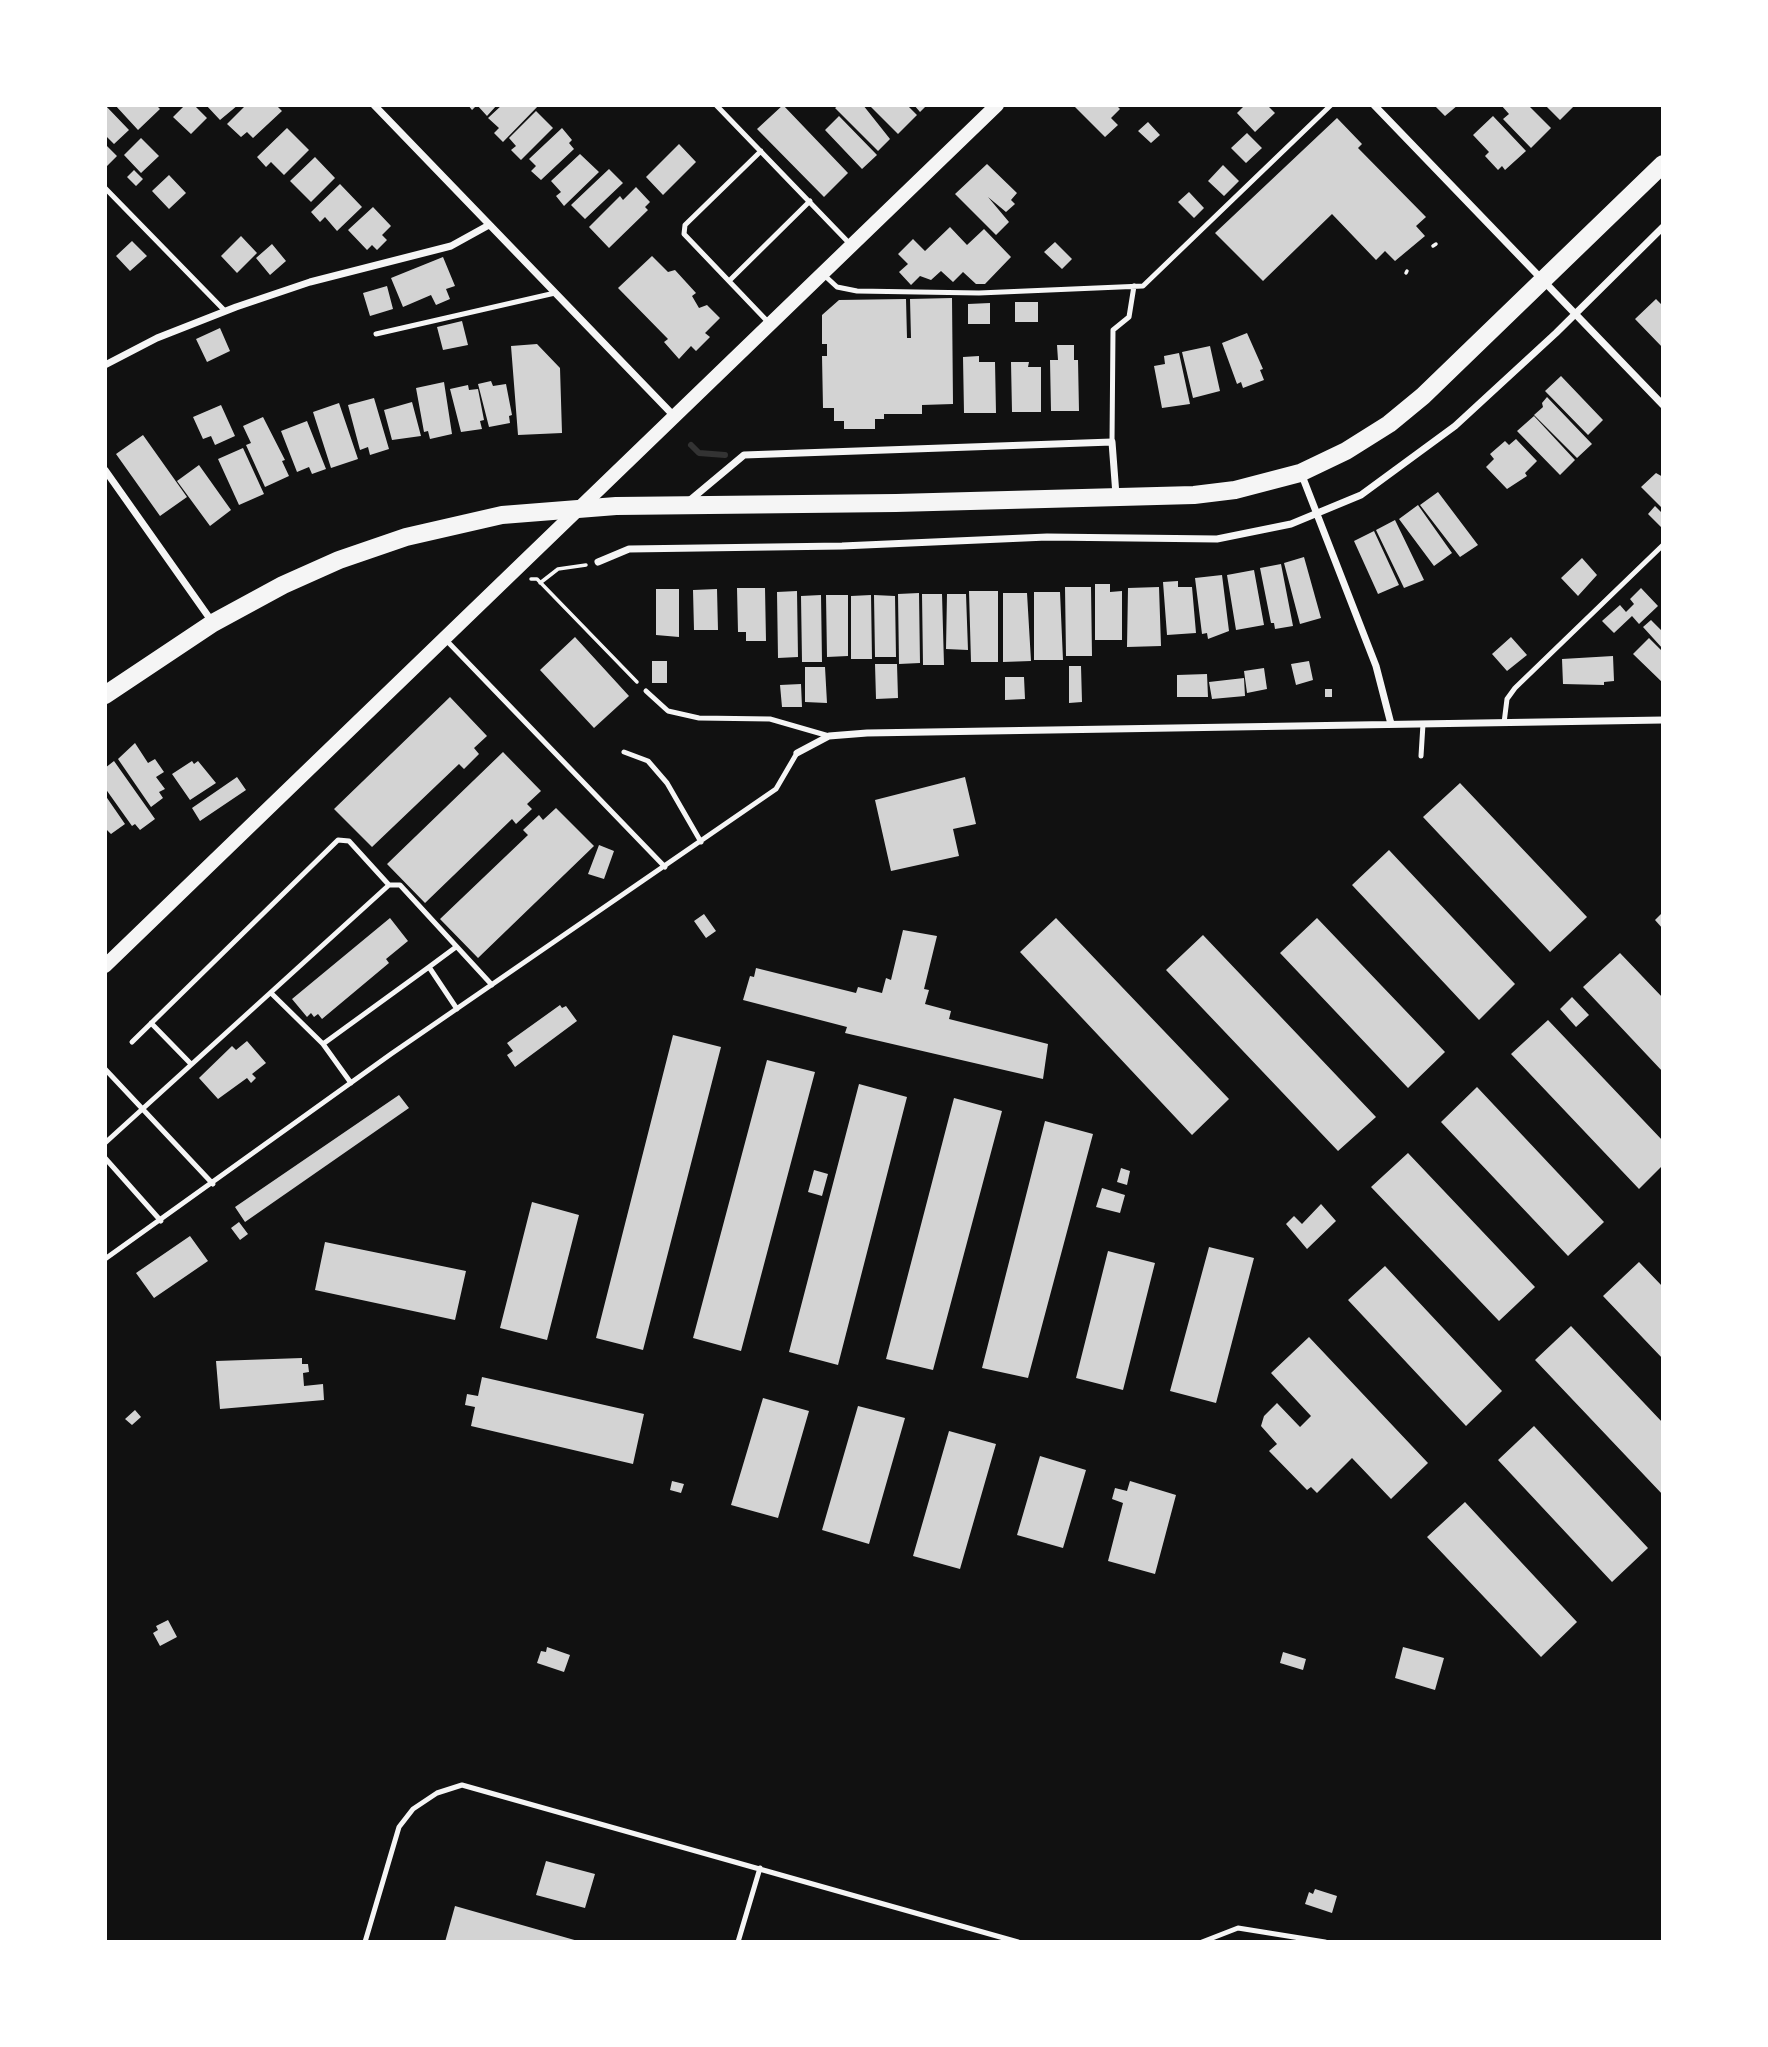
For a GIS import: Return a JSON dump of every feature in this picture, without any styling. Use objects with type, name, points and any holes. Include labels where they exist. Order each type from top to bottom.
[{"type":"main road","points":[[105,966],[997,105]]},
{"type":"main road","points":[[105,695],[212,623],[317,570],[405,537],[502,515],[684,504],[1116,499],[1235,490],[1300,472],[1346,451],[1389,424],[1432,387],[1663,164]]},
{"type":"street","points":[[374,105],[676,417]]},
{"type":"street","points":[[1374,105],[1663,405]]},
{"type":"street","points":[[105,365],[157,338],[225,311],[310,282],[451,246],[489,225]]},
{"type":"street","points":[[598,562],[629,549],[842,546],[1047,537],[1217,539],[1274,529],[1317,515],[1361,495],[1455,426],[1663,227]]},
{"type":"street","points":[[684,504],[744,455],[1112,442],[1116,499]]},
{"type":"street","points":[[105,470],[212,623]]},
{"type":"street","points":[[1300,472],[1376,666],[1391,724]]},
{"type":"street","points":[[797,752],[829,736],[912,732],[1663,720]]},
{"type":"lane","points":[[716,105],[851,245]]},
{"type":"lane","points":[[822,274],[837,287],[858,291],[979,293],[1143,286],[1331,105]]},
{"type":"lane","points":[[761,151],[685,225],[684,234],[771,326]]},
{"type":"lane","points":[[105,188],[225,311]]},
{"type":"lane","points":[[729,281],[810,201]]},
{"type":"lane","points":[[1112,442],[1113,330],[1129,317],[1134,286]]},
{"type":"lane","points":[[376,334],[555,293]]},
{"type":"lane","points":[[1504,723],[1507,699],[1514,688],[1663,545]]},
{"type":"lane","points":[[443,637],[665,867]]},
{"type":"lane","points":[[646,691],[668,711],[699,718],[770,719],[829,736]]},
{"type":"lane","points":[[1421,756],[1423,724]]},
{"type":"lane","points":[[624,752],[648,761],[701,842]]},
{"type":"lane","points":[[105,1259],[351,1083],[778,788],[797,752]]},
{"type":"lane","points":[[131,1042],[338,840],[349,841],[389,886]]},
{"type":"lane","points":[[105,1143],[389,886],[400,885],[492,985]]},
{"type":"lane","points":[[323,1044],[456,947]]},
{"type":"lane","points":[[429,967],[457,1009]]},
{"type":"lane","points":[[271,993],[323,1044],[351,1083]]},
{"type":"lane","points":[[151,1023],[191,1064]]},
{"type":"lane","points":[[105,1069],[213,1184]]},
{"type":"lane","points":[[105,1158],[161,1221]]},
{"type":"lane","points":[[365,1942],[399,1827],[413,1809],[437,1793],[462,1785],[1018,1942]]},
{"type":"lane","points":[[738,1942],[760,1868]]},
{"type":"lane","points":[[1202,1942],[1238,1928],[1325,1942]]},
{"type":"path","points":[[598,562],[563,568],[538,581],[646,691]]},
{"type":"path","points":[[553,564],[563,568]]},
{"type":"building","points":[[105,105],[129,130],[114,144],[105,135]]},
{"type":"building","points":[[115,105],[156,105],[160,109],[138,130]]},
{"type":"building","points":[[185,105],[194,105],[207,118],[191,134],[173,117]]},
{"type":"building","points":[[206,105],[238,105],[220,120]]},
{"type":"building","points":[[246,105],[276,105],[282,111],[253,138],[247,132],[241,137],[227,124]]},
{"type":"building","points":[[477,105],[497,105],[487,116]]},
{"type":"building","points":[[502,105],[539,105],[503,142],[494,133],[499,128],[488,118]]},
{"type":"building","points":[[783,105],[848,173],[824,197],[757,129]]},
{"type":"building","points":[[839,105],[863,105],[890,139],[878,151],[835,108]]},
{"type":"building","points":[[869,105],[907,105],[917,115],[898,134]]},
{"type":"building","points":[[914,105],[927,105],[920,112]]},
{"type":"building","points":[[1073,105],[1116,105],[1120,109],[1111,118],[1118,125],[1105,137]]},
{"type":"building","points":[[1245,105],[1267,105],[1275,113],[1255,132],[1237,113]]},
{"type":"building","points":[[1434,105],[1458,105],[1445,116]]},
{"type":"building","points":[[1501,105],[1528,105],[1551,128],[1531,148],[1503,119],[1509,114]]},
{"type":"building","points":[[1545,105],[1575,105],[1560,120]]},
{"type":"building","points":[[536,111],[553,128],[521,160],[511,150],[516,146],[509,138]]},
{"type":"building","points":[[839,116],[877,155],[862,169],[825,130]]},
{"type":"building","points":[[1493,116],[1526,151],[1505,170],[1502,166],[1498,170],[1485,156],[1489,152],[1473,135]]},
{"type":"building","points":[[1337,118],[1362,144],[1358,148],[1426,217],[1416,226],[1425,236],[1395,261],[1385,251],[1376,260],[1332,214],[1263,281],[1215,233]]},
{"type":"building","points":[[1148,122],[1160,135],[1151,143],[1138,131]]},
{"type":"building","points":[[287,128],[309,150],[284,175],[271,162],[266,167],[257,157]]},
{"type":"building","points":[[562,128],[572,140],[569,143],[574,149],[541,180],[531,171],[536,166],[529,159]]},
{"type":"building","points":[[1247,133],[1262,148],[1246,163],[1231,148]]},
{"type":"building","points":[[141,138],[159,156],[141,173],[124,155]]},
{"type":"building","points":[[105,144],[117,156],[105,168]]},
{"type":"building","points":[[679,144],[696,162],[663,195],[646,177]]},
{"type":"building","points":[[580,154],[599,172],[564,206],[556,196],[561,192],[551,181]]},
{"type":"building","points":[[315,157],[335,178],[311,202],[290,181]]},
{"type":"building","points":[[987,164],[1017,193],[1011,200],[1015,204],[1006,212],[988,197],[1009,222],[996,235],[955,194]]},
{"type":"building","points":[[1223,165],[1239,181],[1224,196],[1208,181]]},
{"type":"building","points":[[609,169],[623,183],[585,219],[571,205]]},
{"type":"building","points":[[134,170],[143,179],[136,186],[127,177]]},
{"type":"building","points":[[169,175],[186,193],[169,209],[152,191]]},
{"type":"building","points":[[340,184],[362,207],[337,231],[325,217],[320,222],[311,212]]},
{"type":"building","points":[[636,187],[650,202],[645,207],[648,210],[609,248],[589,227],[620,196],[623,200]]},
{"type":"building","points":[[1189,192],[1204,208],[1194,218],[1178,202]]},
{"type":"building","points":[[373,207],[391,226],[382,235],[387,240],[377,250],[372,245],[367,250],[348,230]]},
{"type":"building","points":[[950,227],[967,245],[984,229],[1011,257],[985,284],[976,284],[963,272],[953,282],[941,271],[931,280],[920,276],[911,285],[899,272],[908,264],[898,254],[913,239],[925,251]]},
{"type":"building","points":[[241,236],[257,253],[237,273],[221,256]]},
{"type":"building","points":[[132,241],[147,256],[130,271],[116,256]]},
{"type":"building","points":[[1055,242],[1072,259],[1062,269],[1044,252]]},
{"type":"building","points":[[272,244],[286,261],[270,275],[256,258]]},
{"type":"building","points":[[652,256],[668,272],[675,270],[696,293],[692,296],[699,308],[707,305],[720,318],[705,333],[710,337],[696,351],[691,346],[679,359],[664,342],[668,339],[618,288]]},
{"type":"building","points":[[443,257],[455,286],[446,289],[450,299],[436,305],[431,295],[403,307],[391,278]]},
{"type":"building","points":[[387,286],[393,309],[370,316],[363,293]]},
{"type":"building","points":[[952,298],[953,404],[922,405],[922,414],[884,414],[884,419],[875,419],[875,429],[844,429],[844,421],[834,421],[834,408],[823,408],[822,356],[827,356],[827,344],[822,344],[822,315],[839,300],[906,299],[907,338],[911,338],[910,299]]},
{"type":"building","points":[[1656,299],[1663,306],[1663,348],[1635,319]]},
{"type":"building","points":[[1015,302],[1038,302],[1038,322],[1015,322]]},
{"type":"building","points":[[990,303],[990,324],[968,324],[968,304]]},
{"type":"building","points":[[462,321],[468,345],[443,350],[437,327]]},
{"type":"building","points":[[220,328],[230,351],[207,362],[196,339]]},
{"type":"building","points":[[1247,333],[1263,369],[1260,370],[1264,380],[1243,388],[1241,382],[1237,384],[1222,343]]},
{"type":"building","points":[[537,344],[560,368],[562,433],[518,435],[511,346]]},
{"type":"building","points":[[1057,345],[1074,345],[1074,360],[1078,360],[1079,411],[1051,411],[1050,360],[1058,360]]},
{"type":"building","points":[[1210,346],[1220,391],[1193,398],[1182,352]]},
{"type":"building","points":[[1179,353],[1190,404],[1162,408],[1154,366],[1165,364],[1164,356]]},
{"type":"building","points":[[979,356],[979,362],[995,362],[996,413],[964,413],[963,357]]},
{"type":"building","points":[[1011,362],[1029,362],[1028,367],[1041,367],[1041,412],[1012,412]]},
{"type":"building","points":[[1561,376],[1603,420],[1588,435],[1545,391]]},
{"type":"building","points":[[491,381],[493,386],[506,384],[512,415],[509,416],[510,423],[489,427],[478,384]]},
{"type":"building","points":[[444,382],[452,434],[430,439],[428,431],[424,432],[416,388]]},
{"type":"building","points":[[468,385],[469,390],[478,389],[484,420],[480,421],[482,429],[461,432],[450,389]]},
{"type":"building","points":[[1547,397],[1592,444],[1577,458],[1534,415],[1543,407],[1542,403]]},
{"type":"building","points":[[374,398],[389,449],[370,455],[368,447],[360,450],[348,405]]},
{"type":"building","points":[[412,402],[421,436],[392,440],[384,410]]},
{"type":"building","points":[[339,403],[358,459],[331,468],[313,412]]},
{"type":"building","points":[[221,405],[235,436],[215,445],[211,436],[203,439],[193,417]]},
{"type":"building","points":[[1534,416],[1575,460],[1560,475],[1517,431]]},
{"type":"building","points":[[263,417],[285,460],[282,461],[289,476],[265,487],[246,445],[251,443],[243,426]]},
{"type":"building","points":[[307,421],[326,469],[312,474],[309,467],[297,472],[281,431]]},
{"type":"building","points":[[143,435],[187,497],[160,516],[116,454]]},
{"type":"building","points":[[1516,439],[1537,461],[1525,473],[1527,476],[1507,489],[1486,467],[1494,459],[1490,454],[1505,441],[1509,445]]},
{"type":"building","points":[[243,448],[264,494],[239,505],[218,459]]},
{"type":"building","points":[[199,465],[231,510],[210,526],[177,481]]},
{"type":"building","points":[[1656,473],[1663,477],[1663,509],[1641,487]]},
{"type":"building","points":[[1438,492],[1478,545],[1460,557],[1420,505]]},
{"type":"building","points":[[1418,505],[1452,553],[1434,566],[1399,519]]},
{"type":"building","points":[[1655,506],[1663,514],[1663,529],[1648,514]]},
{"type":"building","points":[[1395,520],[1424,580],[1404,588],[1376,530]]},
{"type":"building","points":[[1374,531],[1399,585],[1378,594],[1354,541]]},
{"type":"building","points":[[1304,557],[1321,618],[1300,624],[1284,563]]},
{"type":"building","points":[[1582,558],[1597,575],[1578,596],[1561,578]]},
{"type":"building","points":[[1281,564],[1293,626],[1275,629],[1274,623],[1271,623],[1260,568]]},
{"type":"building","points":[[1254,570],[1264,625],[1236,630],[1227,575]]},
{"type":"building","points":[[1222,575],[1229,631],[1208,639],[1207,633],[1202,634],[1195,578]]},
{"type":"building","points":[[1178,581],[1178,587],[1192,587],[1196,633],[1167,635],[1163,582]]},
{"type":"building","points":[[1095,584],[1110,584],[1110,592],[1122,591],[1122,640],[1095,640]]},
{"type":"building","points":[[1065,587],[1091,587],[1092,656],[1066,656]]},
{"type":"building","points":[[1159,587],[1161,646],[1127,647],[1128,588]]},
{"type":"building","points":[[737,588],[765,588],[766,641],[746,641],[746,632],[738,632]]},
{"type":"building","points":[[1641,588],[1658,606],[1639,624],[1632,616],[1614,633],[1602,621],[1620,605],[1626,612],[1634,604],[1630,599]]},
{"type":"building","points":[[656,589],[679,589],[679,637],[656,635]]},
{"type":"building","points":[[717,589],[718,630],[694,630],[693,590]]},
{"type":"building","points":[[797,591],[798,657],[778,658],[777,592]]},
{"type":"building","points":[[969,591],[998,591],[998,662],[971,662]]},
{"type":"building","points":[[1034,592],[1060,592],[1063,660],[1034,660]]},
{"type":"building","points":[[919,593],[920,663],[899,664],[898,594]]},
{"type":"building","points":[[1003,593],[1027,593],[1031,661],[1003,662]]},
{"type":"building","points":[[922,594],[942,594],[944,665],[923,665]]},
{"type":"building","points":[[947,594],[966,594],[968,650],[946,649]]},
{"type":"building","points":[[821,595],[822,662],[802,662],[801,596]]},
{"type":"building","points":[[826,595],[848,595],[848,656],[827,657]]},
{"type":"building","points":[[871,595],[872,659],[851,659],[851,596]]},
{"type":"building","points":[[874,595],[895,596],[896,657],[875,657]]},
{"type":"building","points":[[1651,620],[1663,632],[1663,649],[1643,627]]},
{"type":"building","points":[[575,637],[629,696],[594,728],[540,670]]},
{"type":"building","points":[[1511,637],[1527,655],[1507,671],[1492,654]]},
{"type":"building","points":[[1649,638],[1663,652],[1663,683],[1633,654]]},
{"type":"building","points":[[1613,656],[1614,681],[1604,682],[1604,685],[1563,684],[1562,659]]},
{"type":"building","points":[[652,661],[667,661],[667,683],[652,683]]},
{"type":"building","points":[[1309,661],[1313,680],[1296,685],[1291,664]]},
{"type":"building","points":[[875,664],[897,664],[898,698],[876,699]]},
{"type":"building","points":[[1069,666],[1081,666],[1082,702],[1069,703]]},
{"type":"building","points":[[805,667],[825,667],[827,703],[805,702]]},
{"type":"building","points":[[1264,668],[1267,689],[1247,693],[1244,671]]},
{"type":"building","points":[[1207,674],[1208,697],[1177,697],[1177,675]]},
{"type":"building","points":[[1005,677],[1024,677],[1025,699],[1005,700]]},
{"type":"building","points":[[1244,678],[1245,696],[1212,699],[1209,682]]},
{"type":"building","points":[[801,684],[802,707],[782,707],[780,685]]},
{"type":"building","points":[[1325,689],[1332,689],[1332,697],[1325,697]]},
{"type":"building","points":[[450,697],[487,736],[474,748],[479,754],[464,769],[459,764],[372,847],[334,809]]},
{"type":"building","points":[[135,743],[148,763],[155,759],[164,772],[156,777],[165,789],[159,792],[163,798],[151,807],[118,759]]},
{"type":"building","points":[[503,752],[541,791],[527,804],[532,809],[516,824],[512,819],[425,903],[387,864]]},
{"type":"building","points":[[114,761],[155,819],[140,830],[135,824],[132,826],[105,788],[105,768]]},
{"type":"building","points":[[192,761],[194,764],[198,761],[216,783],[190,800],[172,774]]},
{"type":"building","points":[[237,777],[246,790],[200,821],[192,808]]},
{"type":"building","points":[[965,777],[976,824],[953,829],[959,856],[891,871],[875,800]]},
{"type":"building","points":[[1460,783],[1587,917],[1550,952],[1423,817]]},
{"type":"building","points":[[105,795],[125,824],[111,834],[105,828]]},
{"type":"building","points":[[556,808],[594,846],[478,958],[440,919],[528,835],[523,830],[539,815],[543,820]]},
{"type":"building","points":[[599,845],[614,851],[604,879],[588,874]]},
{"type":"building","points":[[1389,850],[1515,984],[1479,1020],[1352,885]]},
{"type":"building","points":[[1663,912],[1663,929],[1655,920]]},
{"type":"building","points":[[704,914],[716,931],[706,938],[694,921]]},
{"type":"building","points":[[390,918],[408,941],[386,959],[389,963],[322,1019],[318,1014],[314,1017],[311,1013],[307,1017],[292,999]]},
{"type":"building","points":[[1056,918],[1229,1099],[1192,1135],[1020,952]]},
{"type":"building","points":[[1317,918],[1445,1052],[1408,1088],[1280,953]]},
{"type":"building","points":[[903,930],[937,936],[924,989],[929,990],[925,1004],[951,1011],[949,1019],[1048,1044],[1043,1079],[845,1033],[847,1027],[743,1000],[750,976],[754,977],[756,968],[856,993],[858,987],[882,993],[886,978],[891,980]]},
{"type":"building","points":[[1203,935],[1376,1117],[1338,1151],[1166,970]]},
{"type":"building","points":[[1620,953],[1663,998],[1663,1072],[1583,987]]},
{"type":"building","points":[[1572,997],[1589,1015],[1576,1027],[1560,1009]]},
{"type":"building","points":[[560,1005],[562,1008],[566,1006],[577,1021],[515,1067],[507,1055],[513,1051],[507,1043]]},
{"type":"building","points":[[1548,1020],[1663,1141],[1663,1165],[1639,1189],[1511,1054]]},
{"type":"building","points":[[673,1035],[721,1047],[643,1350],[596,1338]]},
{"type":"building","points":[[247,1041],[266,1063],[252,1074],[256,1078],[251,1083],[247,1078],[218,1099],[199,1078],[232,1046],[236,1050]]},
{"type":"building","points":[[767,1060],[815,1072],[741,1351],[693,1338]]},
{"type":"building","points":[[859,1084],[907,1097],[838,1365],[789,1352]]},
{"type":"building","points":[[1477,1087],[1604,1222],[1568,1256],[1441,1122]]},
{"type":"building","points":[[399,1095],[409,1108],[245,1222],[235,1207]]},
{"type":"building","points":[[954,1098],[1002,1111],[933,1370],[886,1359]]},
{"type":"building","points":[[1045,1121],[1093,1134],[1028,1378],[982,1368]]},
{"type":"building","points":[[1408,1153],[1535,1287],[1499,1321],[1371,1187]]},
{"type":"building","points":[[1121,1168],[1130,1171],[1127,1185],[1117,1182]]},
{"type":"building","points":[[814,1170],[828,1174],[822,1196],[808,1192]]},
{"type":"building","points":[[1102,1188],[1125,1195],[1120,1213],[1096,1207]]},
{"type":"building","points":[[532,1202],[579,1215],[547,1340],[500,1328]]},
{"type":"building","points":[[1321,1204],[1336,1221],[1307,1249],[1286,1224],[1294,1216],[1302,1224]]},
{"type":"building","points":[[239,1222],[248,1234],[240,1240],[231,1228]]},
{"type":"building","points":[[190,1236],[208,1261],[154,1298],[136,1273]]},
{"type":"building","points":[[325,1242],[466,1271],[455,1320],[315,1290]]},
{"type":"building","points":[[1209,1247],[1254,1258],[1216,1403],[1170,1391]]},
{"type":"building","points":[[1108,1251],[1155,1263],[1123,1390],[1076,1378]]},
{"type":"building","points":[[1639,1262],[1663,1287],[1663,1359],[1603,1296]]},
{"type":"building","points":[[1385,1266],[1502,1391],[1466,1426],[1348,1300]]},
{"type":"building","points":[[1571,1326],[1663,1423],[1663,1495],[1535,1360]]},
{"type":"building","points":[[1309,1337],[1428,1463],[1391,1499],[1352,1458],[1317,1493],[1311,1487],[1307,1490],[1269,1451],[1277,1444],[1261,1426],[1264,1416],[1277,1403],[1300,1427],[1311,1416],[1271,1373]]},
{"type":"building","points":[[302,1358],[302,1364],[308,1364],[309,1372],[303,1373],[304,1386],[323,1384],[324,1400],[220,1409],[216,1361]]},
{"type":"building","points":[[482,1377],[644,1414],[633,1464],[471,1426],[475,1407],[465,1405],[467,1394],[478,1396]]},
{"type":"building","points":[[763,1398],[809,1411],[778,1518],[731,1505]]},
{"type":"building","points":[[858,1406],[905,1418],[869,1544],[822,1530]]},
{"type":"building","points":[[135,1410],[141,1417],[132,1425],[125,1419]]},
{"type":"building","points":[[1534,1426],[1648,1548],[1612,1582],[1498,1460]]},
{"type":"building","points":[[949,1431],[996,1444],[960,1569],[913,1556]]},
{"type":"building","points":[[1040,1456],[1086,1470],[1063,1548],[1017,1535]]},
{"type":"building","points":[[672,1481],[684,1484],[681,1493],[670,1490]]},
{"type":"building","points":[[1130,1481],[1176,1495],[1155,1574],[1108,1561],[1123,1503],[1112,1499],[1115,1488],[1127,1491]]},
{"type":"building","points":[[1465,1502],[1577,1622],[1541,1657],[1427,1537]]},
{"type":"building","points":[[168,1620],[177,1637],[160,1646],[153,1633],[158,1630],[156,1626]]},
{"type":"building","points":[[547,1647],[570,1655],[564,1672],[537,1663],[541,1651],[546,1652]]},
{"type":"building","points":[[1403,1647],[1444,1658],[1435,1690],[1395,1678]]},
{"type":"building","points":[[1283,1652],[1306,1659],[1303,1670],[1280,1663]]},
{"type":"building","points":[[546,1861],[595,1874],[585,1908],[536,1895]]},
{"type":"building","points":[[1315,1889],[1337,1896],[1332,1913],[1305,1904],[1309,1892],[1313,1894]]},
{"type":"building","points":[[455,1906],[578,1941],[578,1942],[445,1942]]},
{"type":"waterway","points":[[691,445],[699,453],[725,455]]}]
